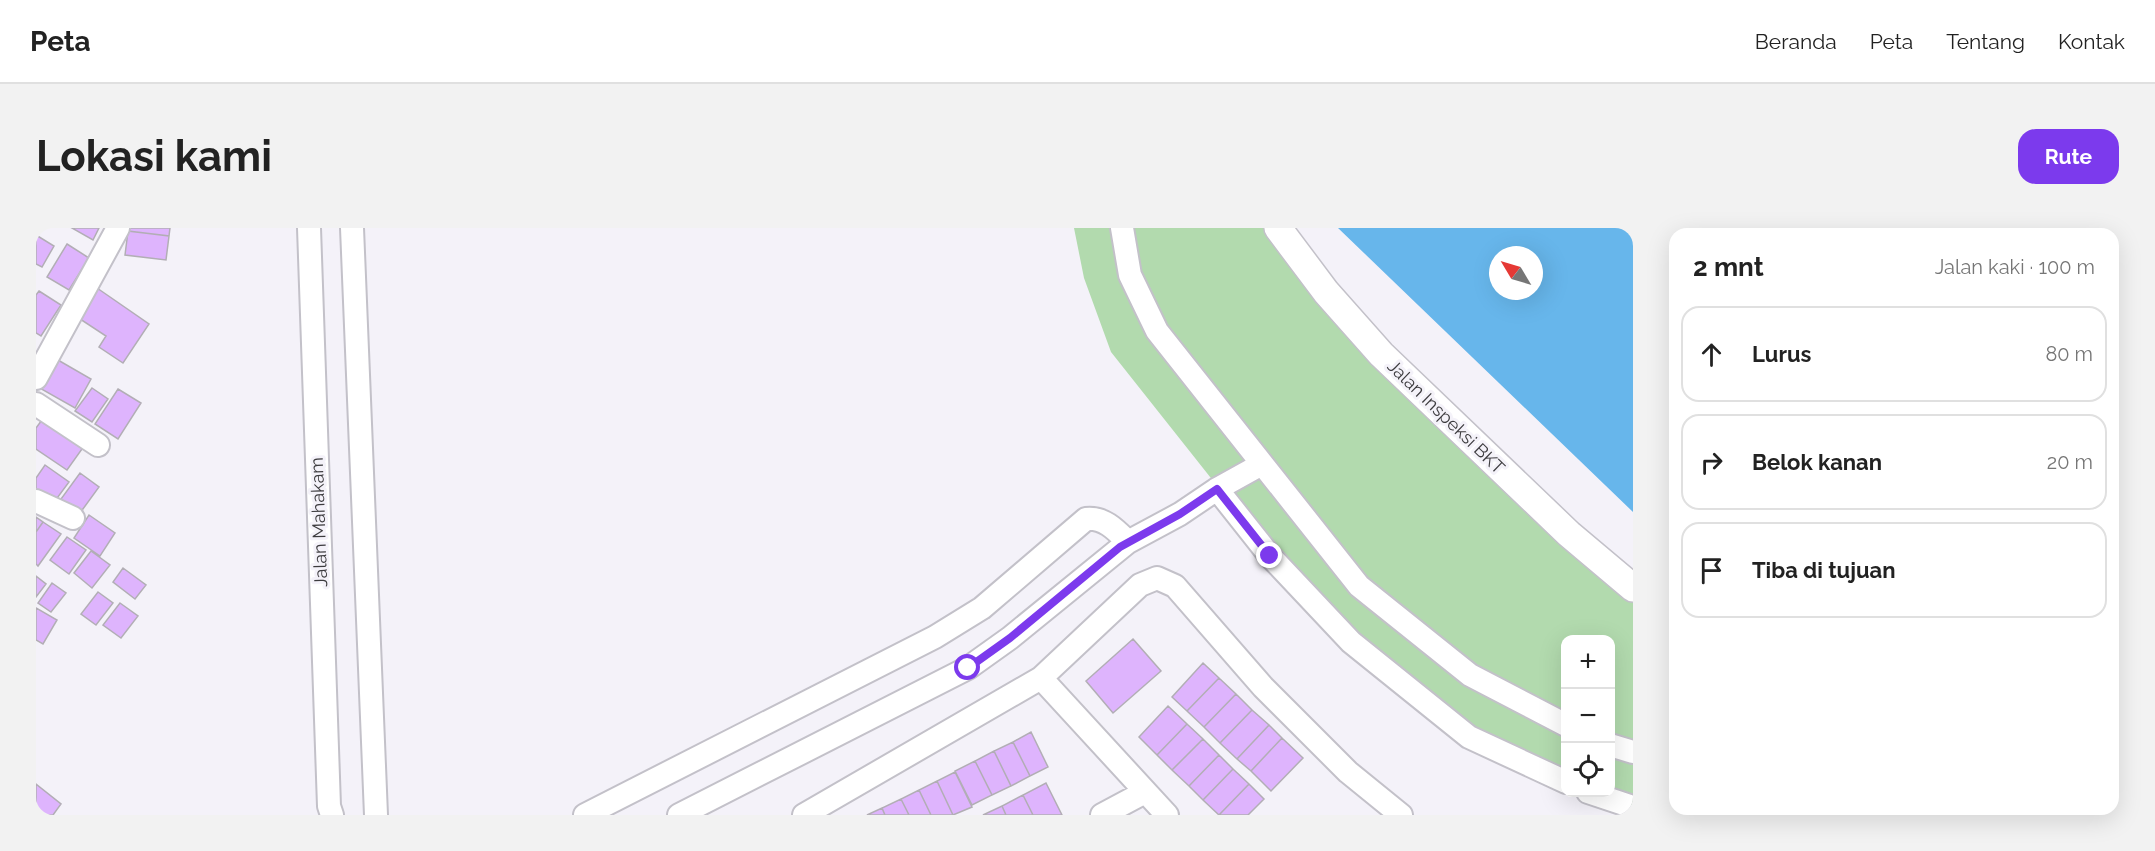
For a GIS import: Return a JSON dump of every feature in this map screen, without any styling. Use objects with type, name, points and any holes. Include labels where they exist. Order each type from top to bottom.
[{"type":"street","points":[[37,375],[118,228]]},
{"type":"street","name":"Jalan Mahakam","points":[[309,228],[328,782],[332,815]]},
{"type":"street","points":[[352,228],[376,815]]},
{"type":"street","points":[[1122,228],[1130,275],[1157,331],[1359,586],[1470,675],[1561,722]]},
{"type":"street","name":"Jalan Inspeksi BKT","points":[[1278,228],[1326,292],[1381,354],[1569,534],[1633,588]]},
{"type":"street","points":[[36,404],[98,445]]},
{"type":"street","points":[[680,815],[968,668],[1010,638],[1128,542],[1180,514],[1217,489],[1262,464]]},
{"type":"street","points":[[1217,489],[1270,556],[1351,642],[1469,737],[1561,780]]},
{"type":"street","points":[[36,501],[73,518]]},
{"type":"street","points":[[585,815],[935,637],[982,608],[1086,519],[1094,518],[1104,521],[1128,542]]},
{"type":"street","points":[[804,815],[1041,678],[1140,585],[1157,578],[1175,586],[1263,687],[1348,772],[1401,815]]},
{"type":"street","points":[[1041,678],[1167,815]]},
{"type":"street","points":[[1615,746],[1633,752]]},
{"type":"street","points":[[1102,815],[1145,792]]},
{"type":"street","points":[[1603,797],[1633,807]]},
{"type":"green space","points":[[1074,228],[1279,228],[1290,244],[1633,587],[1633,807],[1615,795],[1615,635],[1561,635],[1561,780],[1469,737],[1351,642],[1218,487],[1111,352],[1084,278]]},
{"type":"water","points":[[1338,228],[1633,228],[1633,512]]},
{"type":"building","points":[[72,228],[99,228],[93,240]]},
{"type":"building","points":[[128,228],[170,228],[169,236],[128,231]]},
{"type":"building","points":[[128,231],[169,236],[166,260],[125,255]]},
{"type":"building","points":[[36,235],[54,246],[42,267],[36,264]]},
{"type":"building","points":[[67,244],[89,258],[69,290],[47,277]]},
{"type":"building","points":[[97,288],[149,324],[123,363],[99,347],[106,336],[77,317]]},
{"type":"building","points":[[39,291],[61,305],[41,336],[36,333],[36,295]]},
{"type":"building","points":[[51,356],[91,379],[75,408],[36,386]]},
{"type":"building","points":[[92,388],[108,399],[92,422],[75,411]]},
{"type":"building","points":[[118,389],[141,403],[118,439],[95,424]]},
{"type":"building","points":[[47,413],[87,442],[67,470],[36,449],[36,428]]},
{"type":"building","points":[[45,465],[69,482],[52,505],[36,494],[36,478]]},
{"type":"building","points":[[80,473],[99,487],[80,513],[61,499]]},
{"type":"building","points":[[89,515],[115,533],[100,556],[74,538]]},
{"type":"building","points":[[36,517],[43,522],[36,532]]},
{"type":"building","points":[[43,522],[61,534],[38,566],[36,564],[36,532]]},
{"type":"building","points":[[67,537],[86,550],[69,574],[50,560]]},
{"type":"building","points":[[91,551],[110,565],[92,588],[74,573]]},
{"type":"building","points":[[123,568],[146,585],[135,599],[113,582]]},
{"type":"building","points":[[36,576],[46,584],[36,597]]},
{"type":"building","points":[[52,583],[66,593],[51,612],[38,603]]},
{"type":"building","points":[[98,592],[113,603],[96,625],[81,614]]},
{"type":"building","points":[[120,603],[138,616],[121,638],[103,625]]},
{"type":"building","points":[[36,608],[57,620],[43,644],[36,640]]},
{"type":"building","points":[[1133,639],[1161,671],[1113,713],[1086,681]]},
{"type":"building","points":[[1203,663],[1219,678],[1187,711],[1172,697]]},
{"type":"building","points":[[1219,678],[1236,694],[1204,727],[1187,711]]},
{"type":"building","points":[[1236,694],[1252,710],[1220,743],[1204,727]]},
{"type":"building","points":[[1168,706],[1187,724],[1157,755],[1139,737]]},
{"type":"building","points":[[1252,710],[1269,725],[1237,759],[1220,743]]},
{"type":"building","points":[[1187,724],[1203,739],[1172,770],[1157,755]]},
{"type":"building","points":[[1269,725],[1282,738],[1251,771],[1237,759]]},
{"type":"building","points":[[1031,732],[1048,767],[1030,776],[1013,742]]},
{"type":"building","points":[[1282,738],[1303,758],[1271,791],[1251,771]]},
{"type":"building","points":[[1203,739],[1219,755],[1189,786],[1172,770]]},
{"type":"building","points":[[1013,742],[1030,776],[1011,786],[994,751]]},
{"type":"building","points":[[994,751],[1011,786],[992,795],[975,761]]},
{"type":"building","points":[[1219,755],[1233,769],[1203,800],[1189,786]]},
{"type":"building","points":[[975,761],[992,795],[972,805],[955,771]]},
{"type":"building","points":[[1233,769],[1249,784],[1219,815],[1203,800]]},
{"type":"building","points":[[955,772],[972,807],[953,815],[937,781]]},
{"type":"building","points":[[937,781],[953,815],[931,815],[919,790]]},
{"type":"building","points":[[1046,783],[1062,815],[1033,815],[1023,795]]},
{"type":"building","points":[[36,784],[61,804],[53,815],[36,815]]},
{"type":"building","points":[[1249,784],[1264,799],[1248,815],[1219,815]]},
{"type":"building","points":[[919,790],[931,815],[909,815],[901,799]]},
{"type":"building","points":[[1023,795],[1033,815],[1006,815],[1002,806]]},
{"type":"building","points":[[901,799],[909,815],[885,815],[882,808]]},
{"type":"building","points":[[1002,806],[1006,815],[983,815]]},
{"type":"building","points":[[882,808],[885,815],[867,815]]},
{"type":"route","points":[[968,668],[1010,638],[1120,547],[1180,514],[1217,489],[1270,556]]}]
